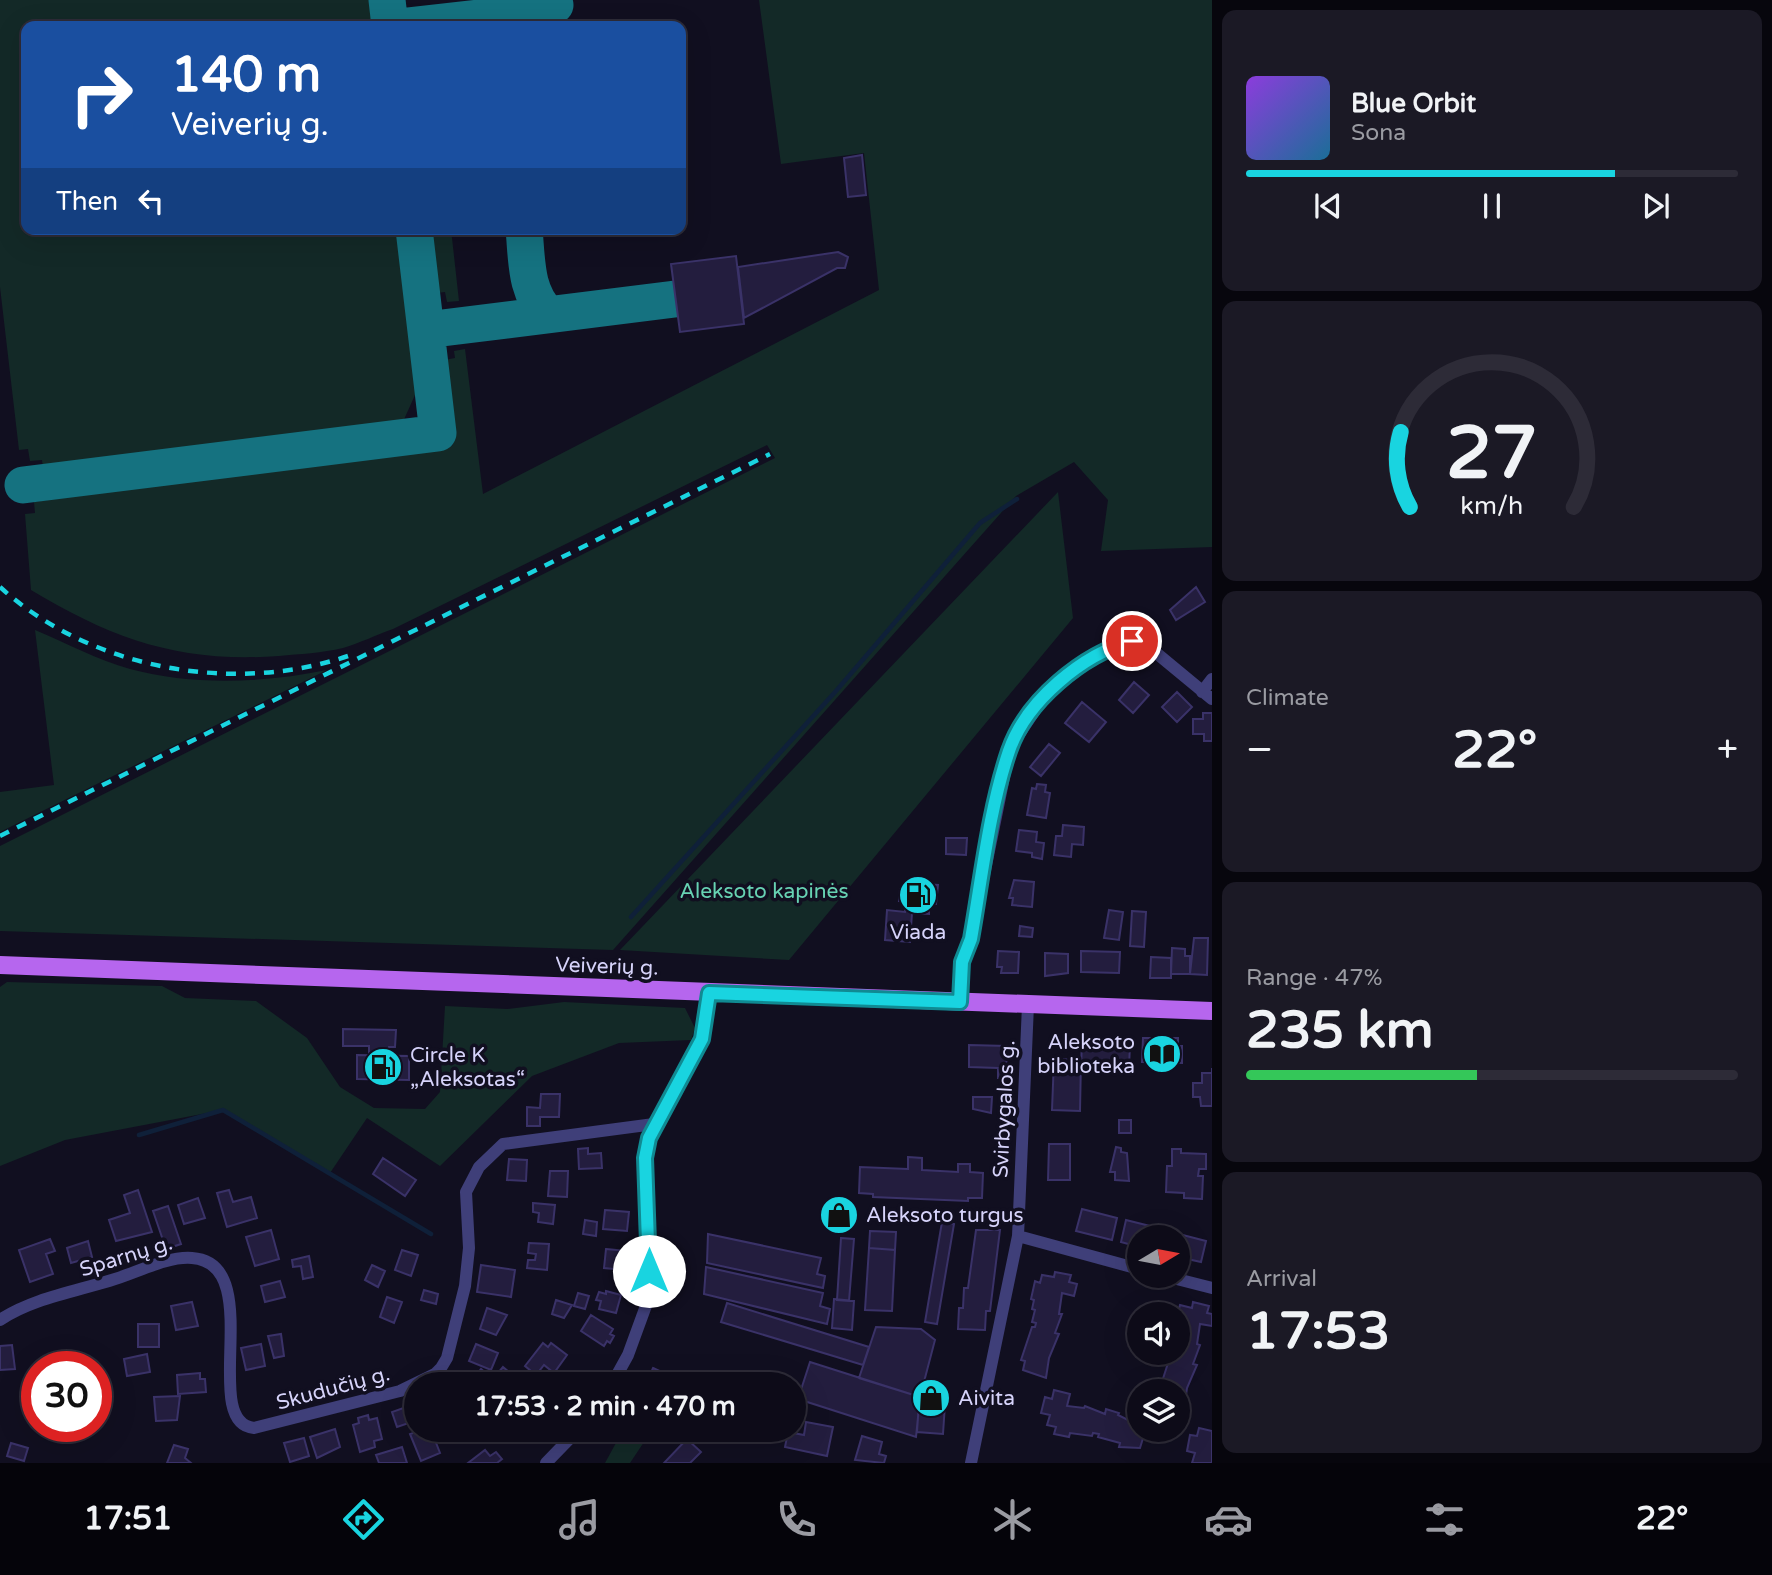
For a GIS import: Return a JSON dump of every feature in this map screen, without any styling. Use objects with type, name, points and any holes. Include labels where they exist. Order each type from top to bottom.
[{"type":"main road","name":"Veiverių g.","points":[[0,965],[1212,1011]]},
{"type":"street","points":[[960,1002],[962,962],[971,939],[1010,748],[1050,688],[1110,647],[1132,641],[1149,647],[1207,696],[1212,679]]},
{"type":"street","points":[[619,1372],[628,1356],[646,1303],[650,1250],[645,1158],[654,1124],[702,1039],[709,993]]},
{"type":"street","name":"Svirbygalos g.","points":[[971,1463],[1018,1236],[1028,1004]]},
{"type":"street","name":"Skudučių g.","points":[[254,1428],[400,1391],[435,1374],[441,1368],[447,1358],[465,1286],[469,1248],[466,1192],[479,1167],[503,1144],[654,1124]]},
{"type":"street","points":[[1018,1236],[1127,1266]]},
{"type":"street","name":"Sparnų g.","points":[[0,1320],[47,1300],[174,1260],[202,1259],[218,1269],[228,1300],[230,1389],[234,1414],[245,1427],[254,1428]]},
{"type":"street","points":[[1190,1282],[1212,1288]]},
{"type":"street","points":[[547,1463],[567,1442]]},
{"type":"green space","points":[[0,0],[374,0],[377,21],[21,21],[21,235],[403,235],[420,384],[401,426],[43,468],[42,460],[30,461],[28,449],[19,450],[0,287]]},
{"type":"green space","points":[[759,0],[1212,0],[1212,547],[1101,551],[1108,500],[1074,462],[1016,496],[613,950],[0,931],[0,846],[775,458],[767,445],[393,629],[335,650],[244,657],[179,651],[120,635],[31,590],[25,514],[35,513],[34,502],[47,500],[47,492],[453,445],[444,360],[455,358],[454,351],[465,349],[483,494],[879,290],[864,153],[781,164]]},
{"type":"green space","points":[[429,235],[452,235],[459,301],[447,302],[445,292],[436,293]]},
{"type":"green space","name":"Aleksoto kapinės","points":[[1058,492],[1073,618],[789,960],[620,950]]},
{"type":"green space","points":[[35,630],[118,665],[178,678],[253,680],[327,670],[0,832],[0,792],[54,785]]},
{"type":"green space","points":[[7,982],[162,986],[185,998],[256,1001],[307,1038],[340,1087],[374,1108],[425,1109],[440,1092],[445,1006],[507,1009],[564,1002],[685,1008],[695,1028],[691,1040],[619,1043],[532,1076],[440,1166],[367,1118],[330,1173],[223,1110],[65,1140],[0,1166],[0,987]]},
{"type":"green space","points":[[616,1442],[644,1442],[630,1463],[605,1463]]},
{"type":"building","points":[[862,155],[866,195],[848,197],[844,158]]},
{"type":"building","points":[[838,252],[848,257],[845,268],[837,268],[744,318],[738,267]]},
{"type":"building","points":[[736,256],[744,324],[680,332],[671,264]]},
{"type":"building","points":[[1196,587],[1205,602],[1176,620],[1170,610]]},
{"type":"building","points":[[1134,682],[1149,695],[1133,713],[1119,700]]},
{"type":"building","points":[[1177,692],[1192,707],[1177,722],[1162,707]]},
{"type":"building","points":[[1082,702],[1106,722],[1089,742],[1065,723]]},
{"type":"building","points":[[1203,713],[1212,713],[1212,741],[1204,741],[1204,734],[1193,734],[1193,719],[1203,719]]},
{"type":"building","points":[[1049,744],[1060,753],[1041,776],[1030,767]]},
{"type":"building","points":[[1037,784],[1046,785],[1045,792],[1050,793],[1046,818],[1027,815],[1032,788],[1036,789]]},
{"type":"building","points":[[1063,825],[1084,827],[1083,845],[1072,844],[1071,857],[1054,855],[1056,836],[1062,836]]},
{"type":"building","points":[[1019,830],[1037,832],[1036,842],[1044,843],[1042,859],[1032,857],[1032,853],[1016,851]]},
{"type":"building","points":[[946,838],[967,838],[966,855],[946,854]]},
{"type":"building","points":[[1014,880],[1034,882],[1032,907],[1012,905],[1013,898],[1009,898]]},
{"type":"building","name":"Viada","points":[[908,883],[938,885],[936,904],[899,901],[900,889]]},
{"type":"building","points":[[906,902],[929,904],[929,914],[912,913],[910,942],[885,940],[887,910],[905,912]]},
{"type":"building","points":[[1109,910],[1123,912],[1119,940],[1104,938]]},
{"type":"building","points":[[1132,911],[1146,912],[1144,947],[1130,946]]},
{"type":"building","points":[[1020,926],[1033,928],[1032,937],[1019,936]]},
{"type":"building","points":[[1194,938],[1208,938],[1207,975],[1190,974]]},
{"type":"building","points":[[1172,948],[1185,949],[1185,956],[1190,956],[1190,974],[1171,974]]},
{"type":"building","points":[[998,951],[1019,952],[1018,973],[1001,973],[1002,967],[997,967]]},
{"type":"building","points":[[1081,951],[1120,952],[1119,973],[1081,972]]},
{"type":"building","points":[[1045,953],[1068,954],[1068,973],[1045,976]]},
{"type":"building","points":[[1151,957],[1171,958],[1171,978],[1150,978]]},
{"type":"building","points":[[343,1029],[396,1030],[395,1047],[389,1047],[388,1056],[369,1055],[369,1046],[343,1046]]},
{"type":"building","name":"Aleksoto biblioteka","points":[[1143,1038],[1178,1038],[1178,1046],[1182,1046],[1182,1063],[1142,1062]]},
{"type":"building","points":[[1082,1042],[1130,1044],[1129,1068],[1081,1067]]},
{"type":"building","points":[[969,1045],[1007,1046],[1006,1078],[998,1078],[998,1068],[969,1067]]},
{"type":"building","name":"Circle K „Aleksotas“","points":[[357,1055],[409,1056],[409,1080],[357,1079]]},
{"type":"building","points":[[1054,1059],[1081,1060],[1080,1111],[1052,1110]]},
{"type":"building","points":[[1202,1073],[1212,1073],[1212,1106],[1201,1106],[1200,1097],[1193,1097],[1193,1083],[1202,1083]]},
{"type":"building","points":[[541,1094],[560,1094],[559,1117],[540,1117],[540,1126],[527,1126],[527,1107],[540,1108]]},
{"type":"building","points":[[973,1097],[992,1097],[991,1113],[973,1109]]},
{"type":"building","points":[[1119,1120],[1131,1120],[1131,1133],[1119,1133]]},
{"type":"building","points":[[1049,1144],[1070,1144],[1070,1180],[1048,1180]]},
{"type":"building","points":[[1116,1147],[1127,1153],[1129,1181],[1115,1180],[1115,1172],[1110,1172]]},
{"type":"building","points":[[588,1148],[588,1154],[601,1153],[602,1168],[579,1169],[578,1149]]},
{"type":"building","points":[[1172,1149],[1181,1149],[1181,1153],[1206,1154],[1206,1169],[1199,1169],[1198,1176],[1203,1176],[1202,1199],[1184,1198],[1184,1193],[1166,1192],[1167,1166],[1172,1166]]},
{"type":"building","points":[[908,1157],[922,1158],[922,1170],[958,1172],[958,1164],[970,1164],[970,1172],[983,1173],[982,1198],[968,1198],[968,1201],[873,1197],[873,1194],[859,1193],[860,1167],[908,1169]]},
{"type":"building","points":[[383,1158],[416,1180],[405,1196],[373,1174]]},
{"type":"building","points":[[509,1159],[527,1160],[526,1181],[507,1180]]},
{"type":"building","points":[[550,1171],[568,1171],[567,1197],[548,1196]]},
{"type":"building","points":[[138,1190],[152,1232],[116,1241],[109,1220],[130,1213],[124,1195]]},
{"type":"building","points":[[229,1190],[233,1202],[251,1197],[257,1218],[227,1227],[217,1193]]},
{"type":"building","points":[[198,1198],[205,1218],[184,1224],[178,1205]]},
{"type":"building","points":[[533,1203],[555,1205],[553,1224],[538,1222],[539,1213],[533,1212]]},
{"type":"building","points":[[168,1206],[181,1244],[166,1249],[153,1211]]},
{"type":"building","points":[[1082,1209],[1117,1218],[1112,1240],[1076,1231]]},
{"type":"building","points":[[605,1210],[629,1212],[627,1231],[603,1229]]},
{"type":"building","points":[[585,1220],[597,1222],[596,1236],[583,1234]]},
{"type":"building","points":[[1126,1220],[1146,1225],[1127,1225],[1127,1244],[1121,1242]]},
{"type":"building","points":[[942,1222],[954,1224],[937,1324],[925,1322]]},
{"type":"building","points":[[271,1230],[279,1259],[255,1266],[246,1237]]},
{"type":"building","points":[[976,1230],[1000,1230],[990,1311],[986,1311],[985,1330],[958,1329],[959,1308],[963,1308],[964,1288],[968,1288]]},
{"type":"building","points":[[870,1231],[896,1232],[895,1250],[869,1248]]},
{"type":"building","points":[[708,1234],[821,1258],[817,1274],[825,1276],[823,1288],[707,1263]]},
{"type":"building","points":[[1190,1237],[1206,1241],[1201,1262],[1190,1260]]},
{"type":"building","points":[[841,1238],[854,1239],[849,1301],[837,1300]]},
{"type":"building","points":[[50,1239],[55,1251],[46,1254],[53,1274],[30,1282],[19,1250]]},
{"type":"building","points":[[88,1241],[92,1257],[71,1263],[67,1248]]},
{"type":"building","points":[[529,1243],[549,1244],[547,1270],[527,1268],[528,1260],[535,1260],[536,1254],[528,1253]]},
{"type":"building","points":[[869,1248],[895,1250],[892,1311],[865,1310]]},
{"type":"building","points":[[606,1249],[626,1251],[624,1270],[604,1268]]},
{"type":"building","points":[[402,1250],[418,1255],[411,1276],[395,1270]]},
{"type":"building","points":[[309,1256],[313,1277],[303,1279],[301,1266],[293,1267],[292,1260]]},
{"type":"building","points":[[372,1265],[385,1271],[378,1287],[365,1280]]},
{"type":"building","points":[[481,1265],[515,1270],[511,1297],[477,1292]]},
{"type":"building","points":[[706,1267],[823,1293],[820,1306],[830,1309],[827,1324],[704,1294]]},
{"type":"building","points":[[1055,1272],[1071,1275],[1069,1282],[1077,1284],[1074,1296],[1062,1293],[1059,1314],[1062,1314],[1055,1333],[1059,1334],[1049,1358],[1046,1378],[1023,1370],[1025,1361],[1021,1360],[1032,1327],[1035,1327],[1036,1323],[1032,1322],[1035,1310],[1032,1309],[1034,1300],[1031,1299],[1035,1281],[1040,1283],[1042,1275],[1054,1277]]},
{"type":"building","points":[[280,1281],[285,1297],[265,1302],[261,1286]]},
{"type":"building","points":[[424,1290],[438,1294],[436,1304],[421,1300]]},
{"type":"building","points":[[606,1291],[621,1295],[616,1313],[599,1309],[601,1301],[596,1300],[599,1292],[606,1294]]},
{"type":"building","points":[[578,1293],[589,1296],[585,1309],[574,1306]]},
{"type":"building","points":[[387,1297],[402,1302],[394,1323],[380,1317]]},
{"type":"building","points":[[834,1299],[854,1301],[852,1330],[832,1328]]},
{"type":"building","points":[[556,1300],[572,1305],[564,1318],[552,1314]]},
{"type":"building","points":[[192,1302],[198,1326],[176,1330],[171,1306]]},
{"type":"building","points":[[1193,1302],[1209,1306],[1207,1313],[1212,1314],[1212,1326],[1200,1324],[1197,1344],[1200,1345],[1193,1364],[1197,1365],[1190,1381],[1163,1379],[1167,1365],[1190,1365],[1190,1308]]},
{"type":"building","points":[[727,1303],[869,1347],[863,1365],[721,1322]]},
{"type":"building","points":[[487,1308],[507,1315],[496,1335],[480,1329]]},
{"type":"building","points":[[591,1315],[613,1329],[610,1334],[614,1336],[610,1343],[607,1341],[604,1346],[581,1331]]},
{"type":"building","points":[[138,1324],[159,1324],[159,1347],[138,1347]]},
{"type":"building","points":[[876,1327],[921,1329],[935,1340],[920,1397],[859,1378]]},
{"type":"building","points":[[281,1334],[284,1356],[274,1358],[268,1336]]},
{"type":"building","points":[[543,1343],[548,1347],[551,1343],[567,1355],[555,1372],[544,1365],[538,1372],[532,1372],[525,1366]]},
{"type":"building","points":[[261,1344],[265,1366],[246,1370],[241,1348]]},
{"type":"building","points":[[476,1344],[498,1353],[491,1370],[469,1361]]},
{"type":"building","points":[[12,1345],[15,1369],[0,1370],[0,1346]]},
{"type":"building","points":[[147,1354],[150,1372],[127,1376],[124,1359]]},
{"type":"building","points":[[810,1362],[920,1397],[916,1437],[806,1402],[806,1374]]},
{"type":"building","points":[[200,1373],[200,1379],[205,1379],[206,1392],[178,1394],[177,1375]]},
{"type":"building","points":[[920,1387],[946,1389],[943,1434],[917,1432]]},
{"type":"building","points":[[1054,1390],[1070,1394],[1067,1406],[1085,1406],[1105,1414],[1106,1409],[1119,1413],[1118,1415],[1127,1420],[1127,1442],[1142,1442],[1140,1448],[1119,1447],[1120,1443],[1093,1433],[1092,1436],[1070,1433],[1069,1437],[1054,1434],[1056,1427],[1047,1425],[1050,1415],[1041,1413],[1045,1397],[1052,1399]]},
{"type":"building","points":[[180,1396],[177,1420],[156,1421],[154,1397]]},
{"type":"building","points":[[404,1408],[404,1425],[397,1427],[392,1412]]},
{"type":"building","points":[[368,1415],[369,1420],[377,1418],[382,1439],[374,1441],[375,1447],[360,1452],[353,1425],[359,1423],[358,1418]]},
{"type":"building","points":[[806,1422],[833,1427],[827,1456],[785,1447],[786,1442],[806,1442]]},
{"type":"building","points":[[1199,1428],[1212,1431],[1212,1463],[1192,1463],[1195,1453],[1187,1451],[1190,1435],[1197,1436]]},
{"type":"building","points":[[335,1429],[340,1447],[317,1458],[310,1437]]},
{"type":"building","points":[[862,1436],[882,1442],[879,1454],[886,1456],[884,1463],[855,1460]]},
{"type":"building","points":[[304,1438],[309,1456],[290,1462],[284,1443]]},
{"type":"building","points":[[413,1442],[436,1442],[440,1453],[421,1461]]},
{"type":"building","points":[[684,1442],[690,1442],[701,1452],[690,1463],[664,1463]]},
{"type":"building","points":[[11,1443],[28,1448],[24,1461],[7,1456]]},
{"type":"building","points":[[174,1445],[188,1449],[185,1458],[191,1463],[167,1463]]},
{"type":"building","points":[[402,1447],[407,1463],[379,1463],[376,1455]]},
{"type":"building","points":[[485,1450],[490,1456],[496,1452],[502,1459],[497,1463],[468,1463]]},
{"type":"waterway","points":[[631,917],[836,691],[980,523],[1017,499]]},
{"type":"waterway","points":[[139,1135],[223,1110],[431,1234]]},
{"type":"taxiway","points":[[387,0],[389,21]]},
{"type":"taxiway","points":[[453,21],[514,14],[555,5]]},
{"type":"taxiway","points":[[23,485],[438,433],[415,235]]},
{"type":"taxiway","points":[[525,235],[531,286],[540,305],[548,314]]},
{"type":"taxiway","points":[[426,330],[675,299]]},
{"type":"railway","points":[[0,836],[770,454]]},
{"type":"railway","points":[[0,587],[36,615],[76,638],[119,655],[165,667],[211,673],[258,673],[304,668],[348,656]]},
{"type":"place","name":"Viada","points":[[918,895]]},
{"type":"place","name":"Aleksoto biblioteka","points":[[1162,1054]]},
{"type":"place","name":"Circle K „Aleksotas“","points":[[383,1067]]},
{"type":"place","name":"Aleksoto turgus","points":[[839,1215]]},
{"type":"place","name":"Aivita","points":[[931,1398]]},
{"type":"route","points":[[649,1271],[645,1158],[649,1138],[654,1124],[702,1039],[709,993],[960,1002],[962,962],[971,939],[999,789],[1010,748],[1050,688],[1076,667],[1110,647],[1132,641]]}]
